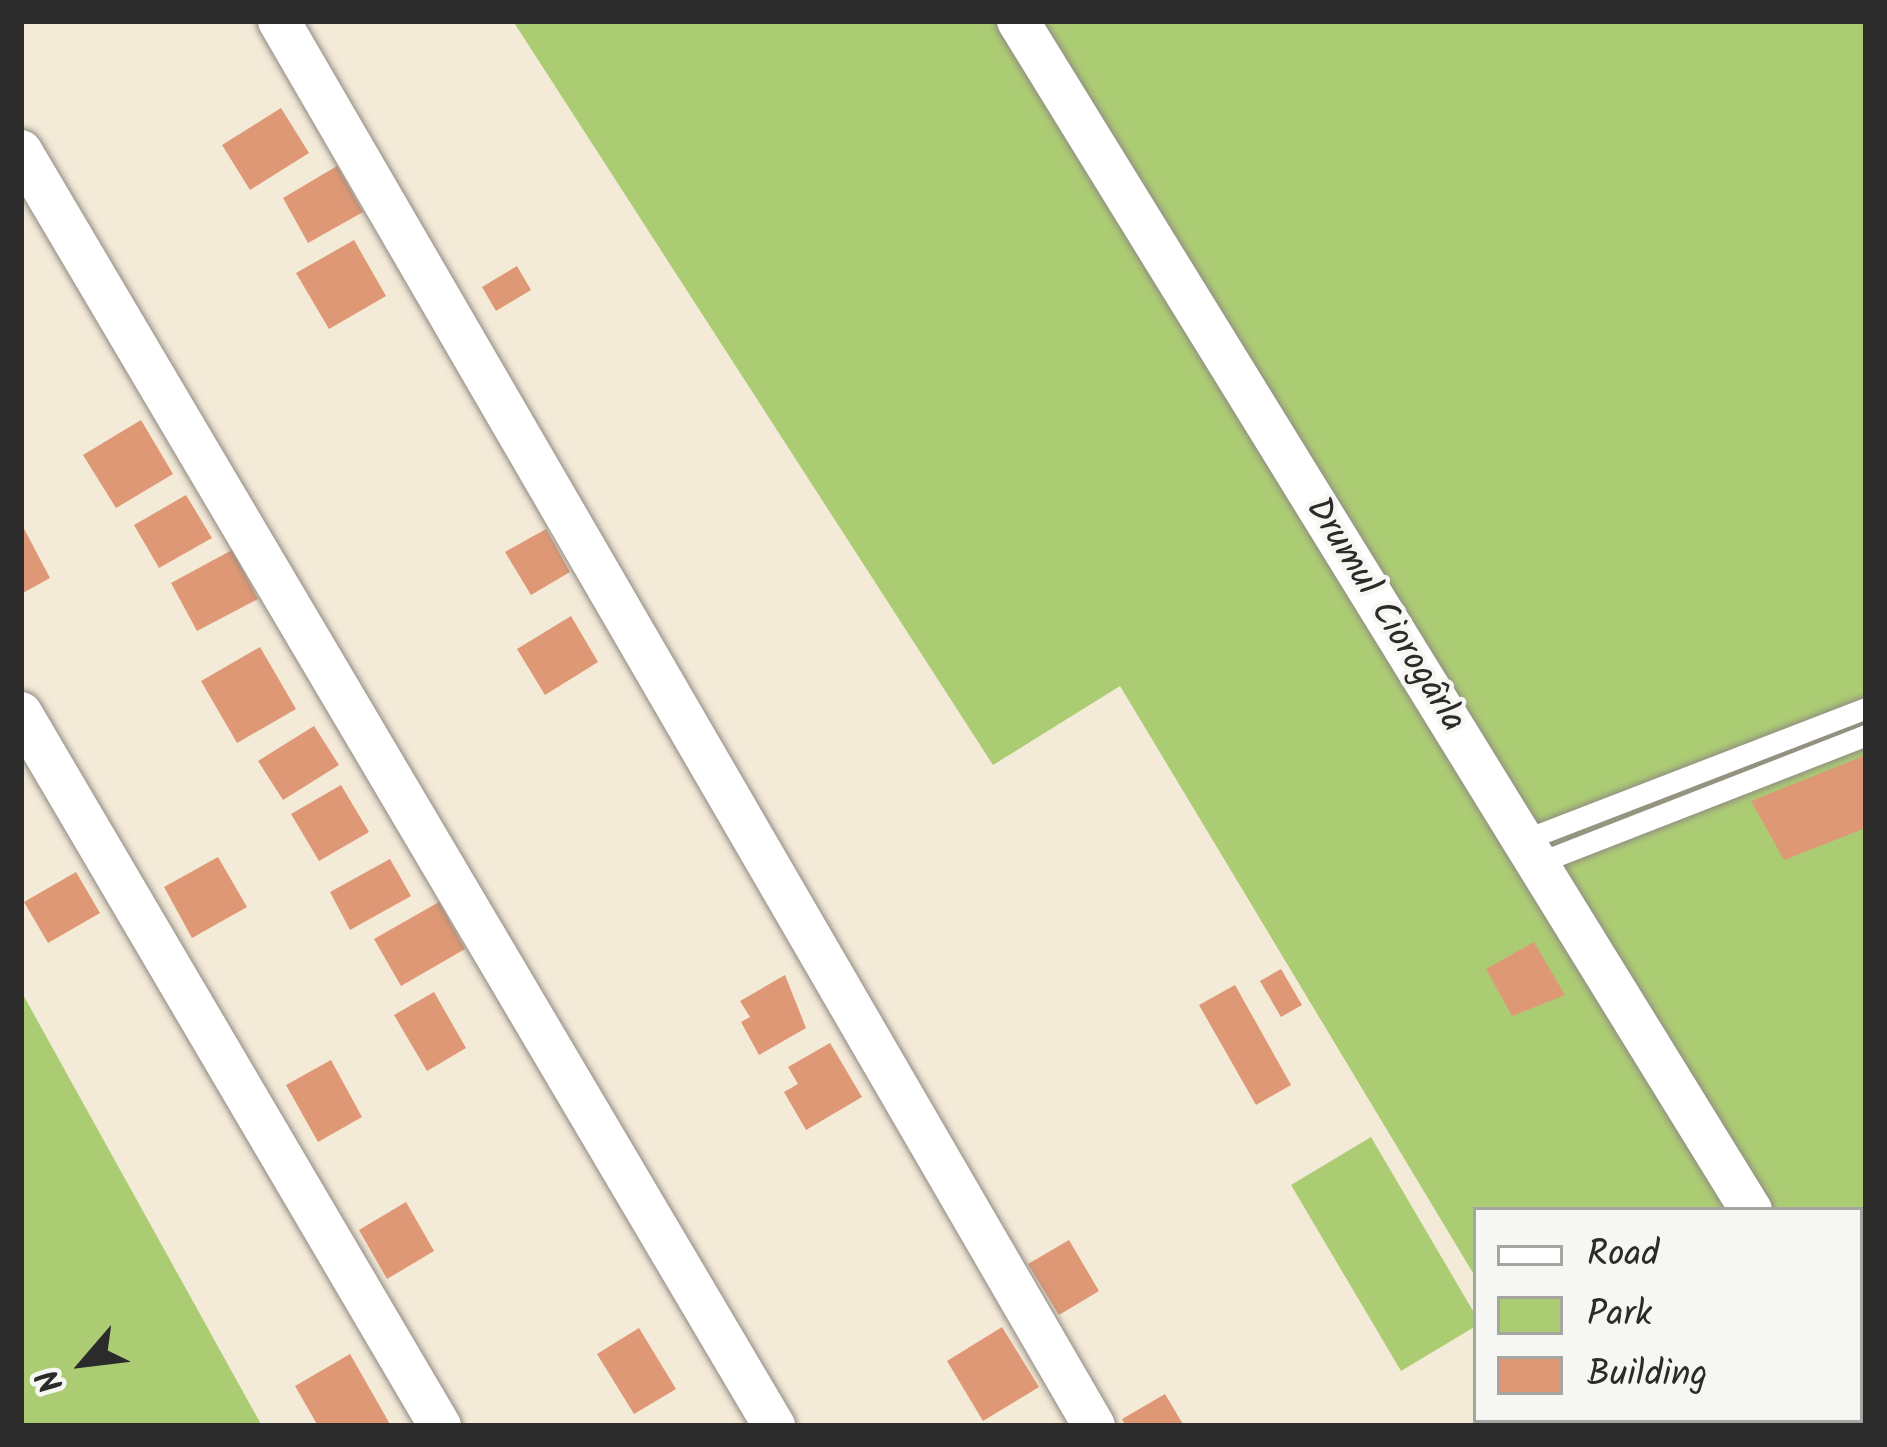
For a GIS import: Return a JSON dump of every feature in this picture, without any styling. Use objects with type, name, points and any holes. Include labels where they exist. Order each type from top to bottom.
[{"type":"street","points":[[280,21],[1094,1426]]},
{"type":"street","name":"Drumul Ciorogârla","points":[[1018,21],[1749,1207]]},
{"type":"street","points":[[21,151],[773,1426]]},
{"type":"street","points":[[21,713],[440,1426]]},
{"type":"lane","points":[[1531,851],[1866,708]]},
{"type":"lane","points":[[1531,851],[1866,735]]},
{"type":"green space","points":[[513,21],[1866,21],[1866,1426],[1565,1426],[1563,1423],[1863,1423],[1863,1207],[1473,1207],[1473,1273],[1120,686],[993,765]]},
{"type":"green space","points":[[21,991],[262,1426],[21,1426]]},
{"type":"green space","points":[[1371,1137],[1473,1311],[1473,1328],[1401,1371],[1291,1185]]},
{"type":"building","points":[[281,108],[309,153],[250,190],[222,145]]},
{"type":"building","points":[[337,166],[363,212],[308,243],[283,198]]},
{"type":"building","points":[[354,240],[386,296],[329,329],[296,273]]},
{"type":"building","points":[[517,266],[531,290],[496,311],[482,287]]},
{"type":"building","points":[[141,420],[173,474],[116,508],[83,455]]},
{"type":"building","points":[[186,495],[212,538],[159,568],[134,525]]},
{"type":"building","points":[[21,523],[50,578],[21,594]]},
{"type":"building","points":[[546,529],[570,572],[531,595],[505,552]]},
{"type":"building","points":[[232,550],[258,599],[197,631],[171,583]]},
{"type":"building","points":[[571,616],[598,662],[545,695],[517,649]]},
{"type":"building","points":[[260,647],[296,709],[237,743],[201,681]]},
{"type":"building","points":[[314,726],[339,765],[283,800],[258,761]]},
{"type":"building","points":[[1866,755],[1866,828],[1784,860],[1751,801]]},
{"type":"building","points":[[341,785],[369,832],[319,861],[291,814]]},
{"type":"building","points":[[218,857],[247,907],[192,938],[164,887]]},
{"type":"building","points":[[390,859],[411,896],[350,930],[330,892]]},
{"type":"building","points":[[76,872],[100,913],[48,943],[24,902]]},
{"type":"building","points":[[439,902],[465,949],[401,986],[374,939]]},
{"type":"building","points":[[1534,942],[1565,995],[1512,1016],[1486,969]]},
{"type":"building","points":[[1281,969],[1302,1005],[1281,1017],[1260,981]]},
{"type":"building","points":[[785,975],[806,1028],[759,1055],[741,1022],[750,1017],[740,1001]]},
{"type":"building","points":[[1235,985],[1291,1085],[1256,1105],[1199,1005]]},
{"type":"building","points":[[434,992],[466,1048],[427,1071],[394,1015]]},
{"type":"building","points":[[830,1043],[862,1097],[806,1130],[784,1092],[798,1084],[788,1067]]},
{"type":"building","points":[[331,1060],[362,1117],[318,1142],[286,1085]]},
{"type":"building","points":[[406,1202],[434,1251],[387,1279],[359,1230]]},
{"type":"building","points":[[1069,1240],[1099,1291],[1059,1315],[1028,1264]]},
{"type":"building","points":[[1002,1327],[1039,1387],[983,1421],[947,1361]]},
{"type":"building","points":[[639,1328],[676,1389],[634,1414],[597,1354]]},
{"type":"building","points":[[350,1354],[391,1426],[318,1426],[295,1386]]},
{"type":"building","points":[[1165,1394],[1184,1426],[1126,1426],[1122,1419]]}]
